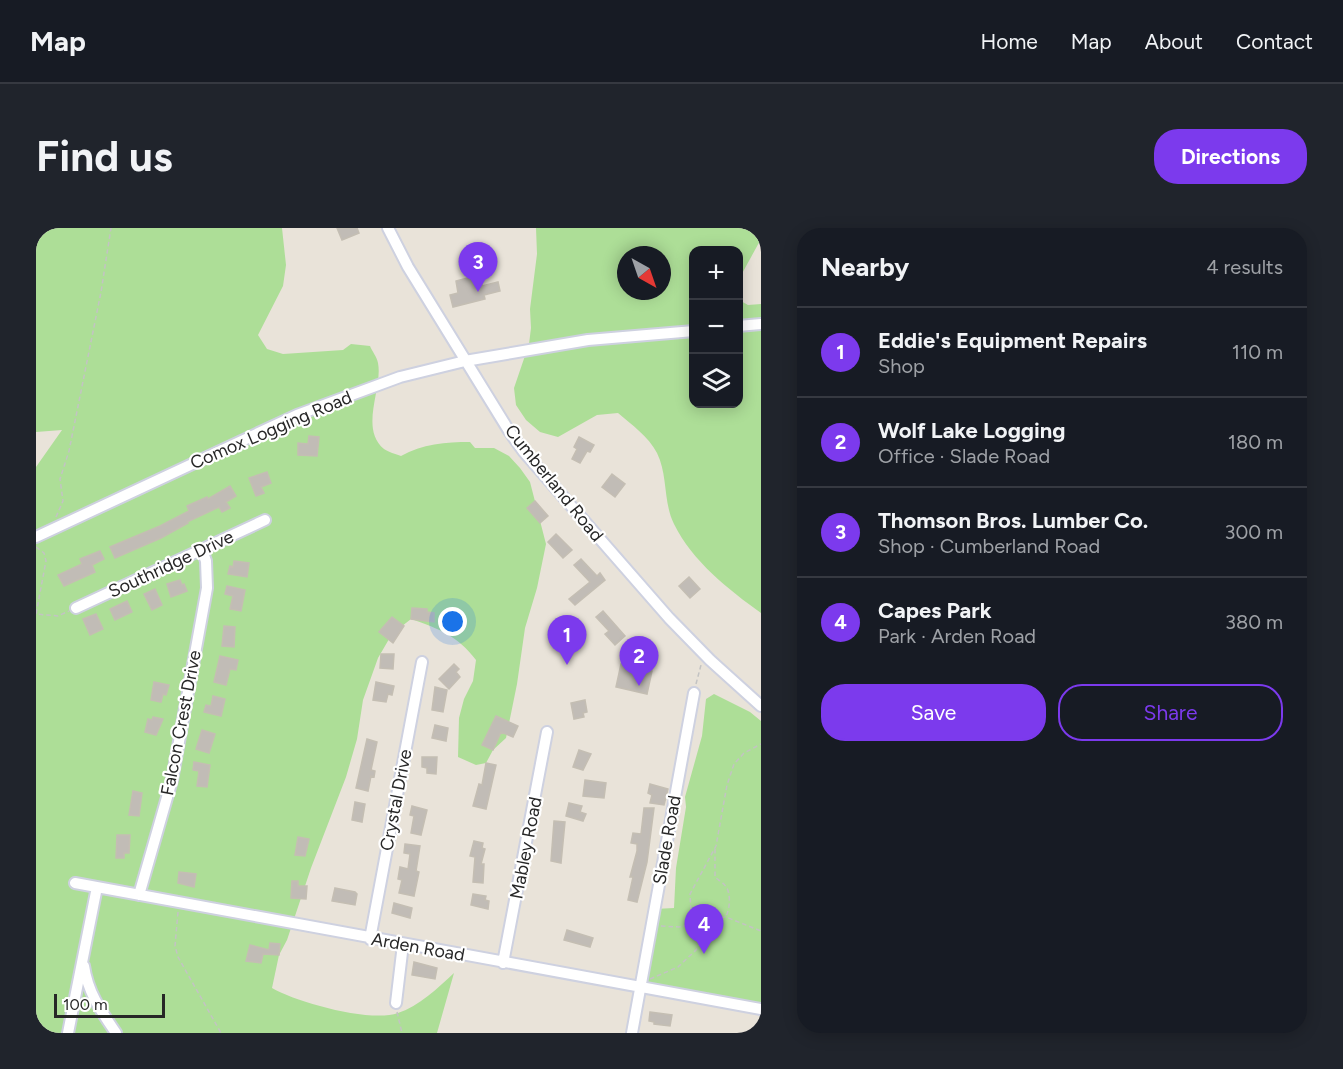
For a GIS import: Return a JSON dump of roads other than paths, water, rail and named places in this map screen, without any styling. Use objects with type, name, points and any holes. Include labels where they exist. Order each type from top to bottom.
[{"type":"street","name":"Cumberland Road","points":[[388,228],[408,267],[508,431],[661,610],[705,655],[761,706]]},
{"type":"street","points":[[743,326],[761,324]]},
{"type":"street","name":"Comox Logging Road","points":[[36,537],[297,415],[400,377],[465,361],[588,340],[689,331]]},
{"type":"street","name":"Southridge Drive","points":[[76,608],[265,520]]},
{"type":"street","name":"Falcon Crest Drive","points":[[140,895],[172,780],[207,588],[206,561],[202,550]]},
{"type":"street","name":"Crystal Drive","points":[[370,939],[422,662]]},
{"type":"street","name":"Slade Road","points":[[632,1033],[693,693]]},
{"type":"street","name":"Mabley Road","points":[[503,963],[547,732]]},
{"type":"street","name":"Arden Road","points":[[75,883],[503,963],[642,985],[761,1009]]},
{"type":"street","points":[[68,1033],[97,887]]},
{"type":"street","points":[[396,1003],[402,944]]},
{"type":"street","points":[[83,957],[86,979],[91,993],[103,1016],[116,1033]]},
{"type":"place","name":"Thomson Bros. Lumber Co.","points":[[478,292]]},
{"type":"place","name":"Eddie's Equipment Repairs","points":[[567,665]]},
{"type":"place","name":"Wolf Lake Logging","points":[[639,686]]},
{"type":"place","name":"Capes Park","points":[[704,954]]}]
